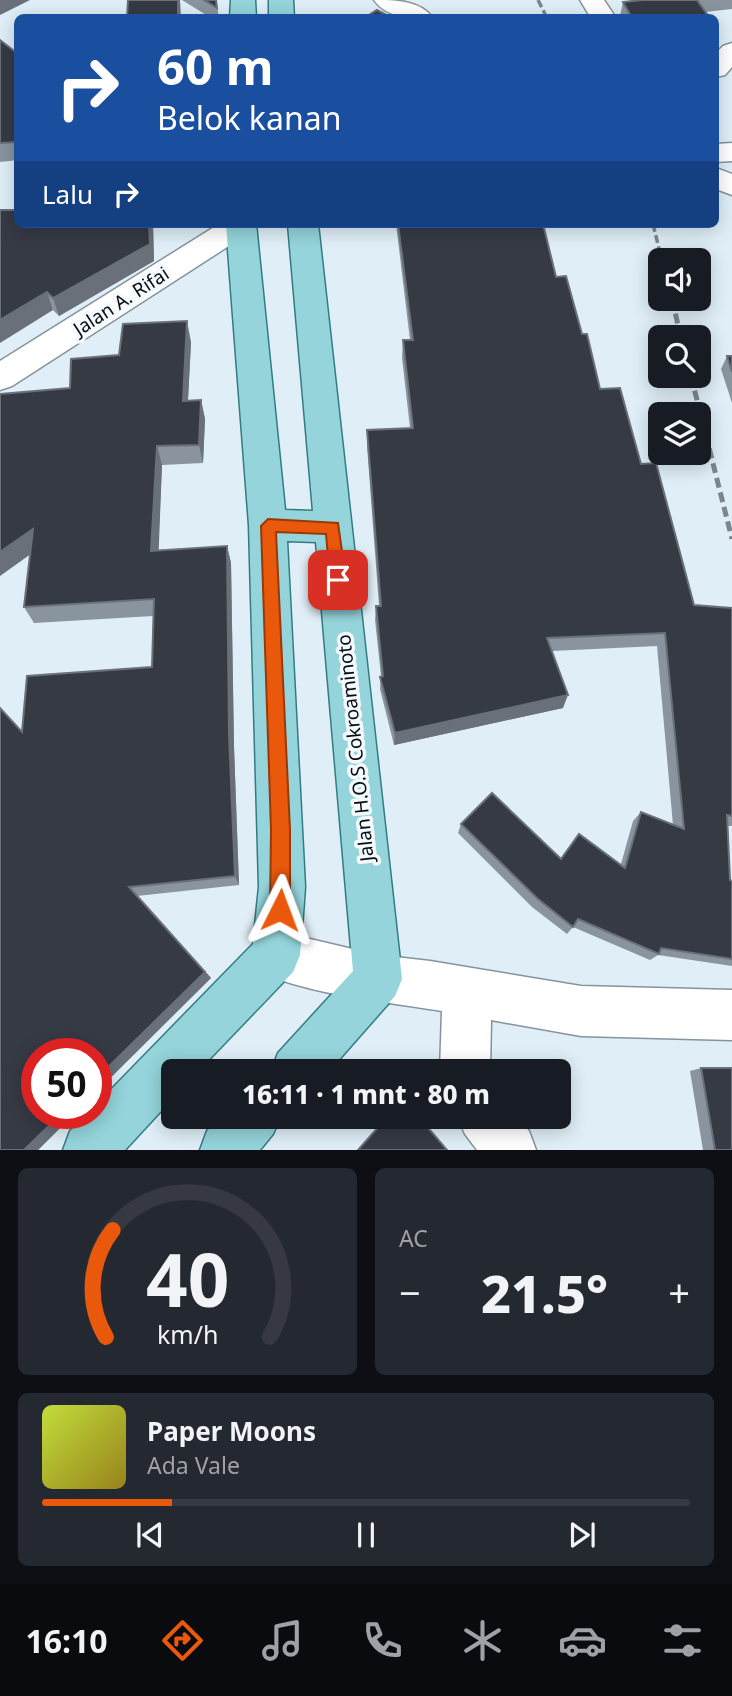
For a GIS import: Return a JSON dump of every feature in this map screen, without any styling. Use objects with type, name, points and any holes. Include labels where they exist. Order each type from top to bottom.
[{"type":"main road","points":[[89,1150],[192,1044],[235,994],[276,955],[282,887],[268,526],[241,228]]},
{"type":"main road","name":"Jalan H.O.S Cokroaminoto","points":[[303,228],[377,979]]},
{"type":"main road","points":[[268,526],[333,527]]},
{"type":"main road","points":[[307,1059],[377,979]]},
{"type":"main road","points":[[226,1150],[245,1129]]},
{"type":"street","points":[[387,0],[413,14]]},
{"type":"street","points":[[719,66],[732,51]]},
{"type":"street","name":"Jalan A. Rifai","points":[[0,377],[235,228]]},
{"type":"street","points":[[276,955],[377,979],[467,991],[581,1012],[732,1015]]},
{"type":"street","points":[[465,1059],[467,991]]},
{"type":"street","points":[[493,1129],[510,1150]]},
{"type":"building","points":[[128,0],[178,0],[178,14],[127,14]]},
{"type":"building","points":[[204,0],[216,0],[217,8]]},
{"type":"building","points":[[697,0],[707,14],[630,14],[623,2]]},
{"type":"building","points":[[0,40],[14,51],[14,142],[0,143]]},
{"type":"building","points":[[0,210],[14,210],[14,228],[149,228],[150,244],[53,298],[47,292],[0,320]]},
{"type":"building","points":[[399,228],[544,228],[556,277],[566,276],[582,334],[587,334],[600,389],[620,388],[641,464],[657,465],[694,605],[732,608],[732,816],[727,815],[732,881],[732,959],[661,948],[659,954],[578,919],[573,927],[538,899],[461,824],[492,793],[561,859],[579,834],[625,868],[641,812],[684,829],[665,633],[547,638],[568,695],[395,733],[380,677],[383,676],[376,606],[381,606],[367,430],[413,428],[403,340],[413,340]]},
{"type":"building","points":[[187,321],[183,401],[201,400],[199,445],[157,446],[151,551],[227,546],[229,734],[235,876],[129,887],[205,972],[112,1063],[112,1038],[21,1038],[21,1129],[46,1129],[24,1150],[0,1150],[0,708],[22,732],[27,676],[152,667],[154,599],[24,607],[33,529],[0,552],[0,394],[70,388],[71,359],[119,355],[123,324]]},
{"type":"building","points":[[727,356],[732,356],[732,372]]},
{"type":"building","points":[[701,1068],[732,1068],[732,1150],[715,1150]]},
{"type":"building","points":[[377,1129],[429,1129],[447,1150],[358,1150]]},
{"type":"railway","points":[[538,0],[545,14]]},
{"type":"railway","points":[[654,228],[659,248]]},
{"type":"railway","points":[[675,311],[678,325]]},
{"type":"railway","points":[[694,388],[732,539]]},
{"type":"route","points":[[280,910],[281,830],[268,526],[333,527],[338,580]]}]
